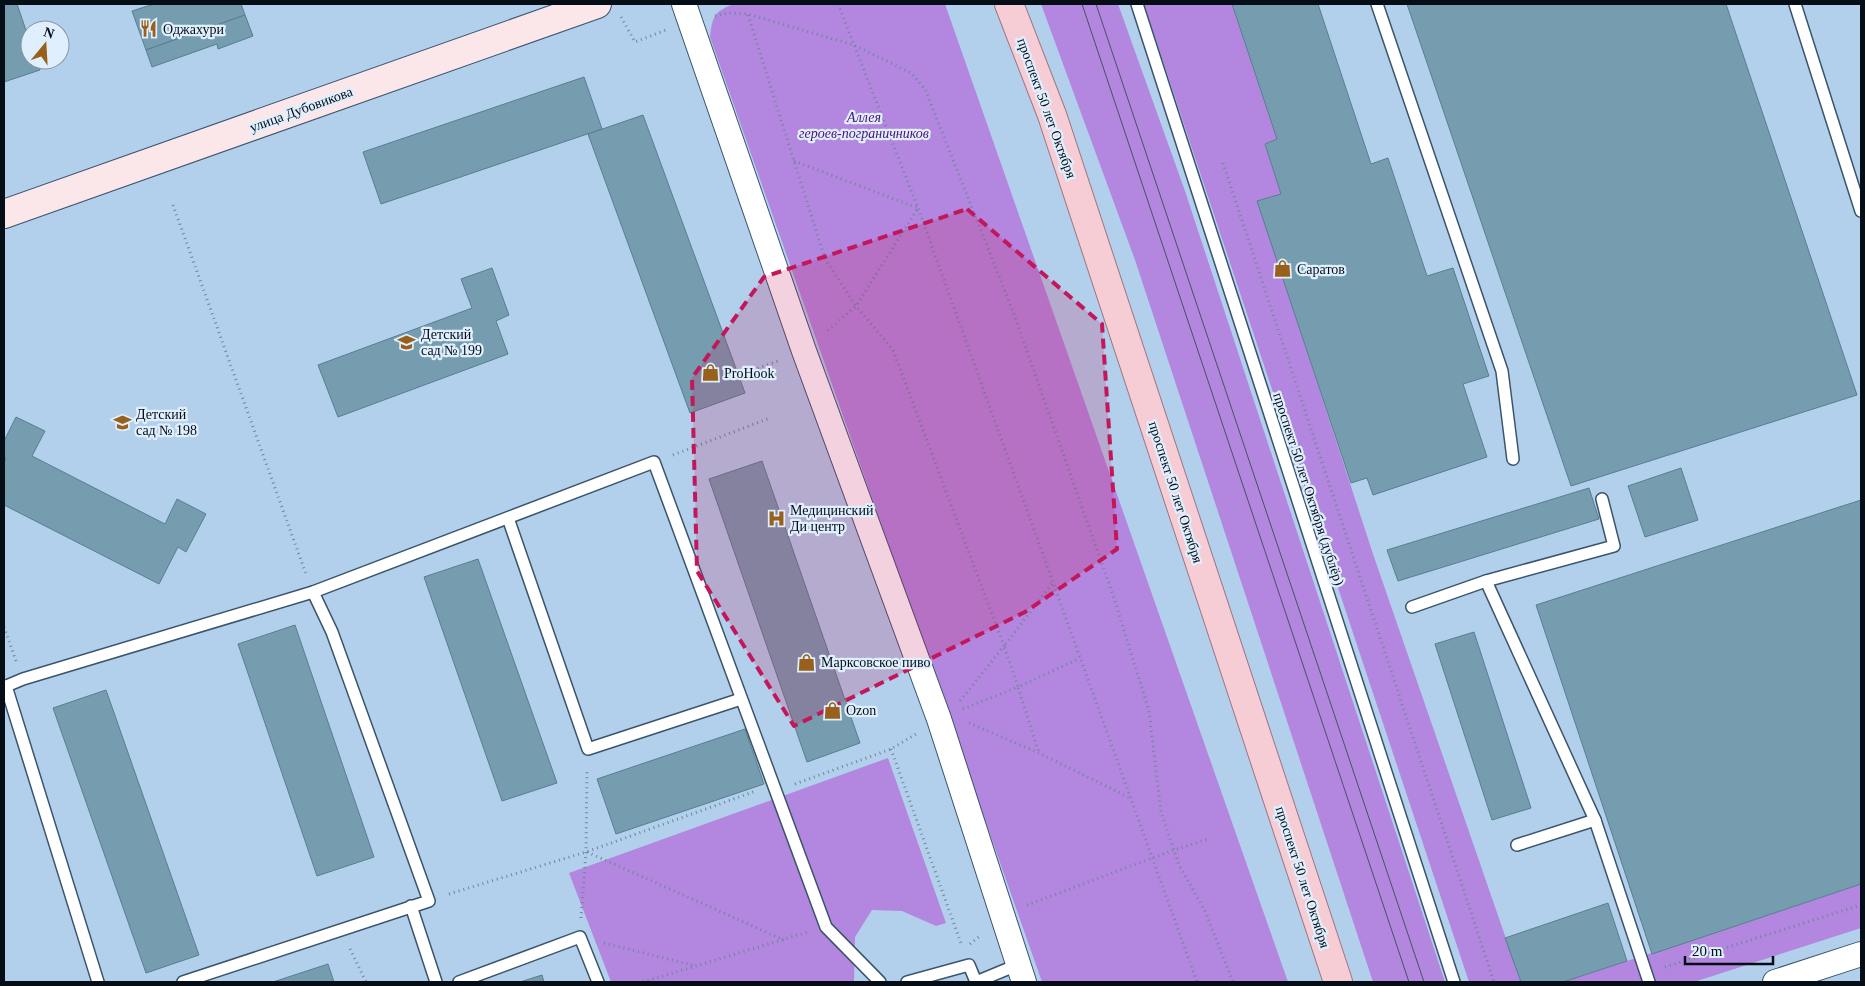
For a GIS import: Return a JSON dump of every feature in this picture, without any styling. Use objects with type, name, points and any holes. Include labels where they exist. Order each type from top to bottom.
[{"type":"main road","name":"проспект 50 лет Октября","points":[[1009,4],[1052,115],[1338,982]]},
{"type":"street","name":"улица Дубовикова","points":[[4,214],[608,8]]},
{"type":"street","points":[[687,12],[804,351],[944,717],[1020,974]]},
{"type":"street","points":[[1775,982],[1861,954]]},
{"type":"lane","name":"проспект 50 лет Октября (дублёр)","points":[[1137,4],[1454,982]]},
{"type":"lane","points":[[1377,4],[1502,371],[1513,459]]},
{"type":"lane","points":[[1795,4],[1861,211]]},
{"type":"lane","points":[[98,982],[5,687],[23,679],[313,592],[654,462],[826,927],[880,982]]},
{"type":"lane","points":[[1412,607],[1486,581],[1614,546],[1602,499]]},
{"type":"lane","points":[[508,518],[588,749],[742,700]]},
{"type":"lane","points":[[1486,581],[1595,820],[1648,978]]},
{"type":"lane","points":[[183,982],[341,931],[429,900],[332,632],[313,592]]},
{"type":"lane","points":[[1518,845],[1595,820]]},
{"type":"lane","points":[[411,906],[436,982]]},
{"type":"lane","points":[[459,982],[580,937],[598,982]]},
{"type":"lane","points":[[907,982],[969,966],[976,982],[1020,974]]},
{"type":"path","points":[[838,4],[918,208],[1151,859],[1197,982]]},
{"type":"path","points":[[608,8],[635,42]]},
{"type":"path","points":[[687,12],[748,14],[854,45],[911,74],[925,89],[1012,309],[1113,595],[1149,711],[1161,812],[1179,864],[1205,911],[1233,982]]},
{"type":"path","points":[[748,14],[825,259],[856,306],[893,350],[1004,646],[1039,753]]},
{"type":"path","points":[[794,161],[918,208]]},
{"type":"path","points":[[1223,163],[1494,982]]},
{"type":"path","points":[[173,205],[313,592]]},
{"type":"path","points":[[804,351],[856,306],[918,208]]},
{"type":"path","points":[[654,462],[770,418]]},
{"type":"path","points":[[944,717],[1004,646],[1053,583]]},
{"type":"path","points":[[4,627],[23,679]]},
{"type":"path","points":[[944,717],[1018,687],[1080,658]]},
{"type":"path","points":[[944,717],[1039,753],[1129,797]]},
{"type":"path","points":[[588,749],[586,852],[580,937],[696,966]]},
{"type":"path","points":[[429,900],[586,852],[891,750],[969,966]]},
{"type":"path","points":[[1026,906],[1208,839]]},
{"type":"path","points":[[586,852],[784,940]]},
{"type":"path","points":[[1648,978],[1861,905]]},
{"type":"path","points":[[643,982],[826,927]]},
{"type":"path","points":[[341,931],[366,982]]},
{"type":"highlighted area","points":[[967,209],[1102,324],[1117,549],[1025,612],[794,726],[697,571],[692,378],[764,277]]},
{"type":"green space","name":"Аллея героев-пограничников","points":[[734,4],[945,4],[1288,982],[1042,982],[710,37],[713,19],[723,9]]},
{"type":"green space","points":[[1041,4],[1118,4],[1185,191],[1445,982],[1373,982],[1135,260]]},
{"type":"green space","points":[[1144,4],[1232,4],[1277,139],[1265,144],[1281,194],[1258,201],[1373,554],[1521,982],[1469,982]]},
{"type":"green space","points":[[888,758],[946,923],[936,926],[902,911],[872,910],[855,937],[854,982],[611,982],[569,873]]},
{"type":"green space","points":[[1861,884],[1861,928],[1694,982],[1563,982]]},
{"type":"building","points":[[4,4],[17,4],[22,20],[20,20],[20,70],[40,70],[4,82]]},
{"type":"building","points":[[154,4],[241,4],[245,15],[146,50],[132,11]]},
{"type":"building","points":[[1232,4],[1318,4],[1371,164],[1388,158],[1427,276],[1453,268],[1489,376],[1463,384],[1487,457],[1373,495],[1367,478],[1351,483],[1257,201],[1281,194],[1265,144],[1277,139]]},
{"type":"building","points":[[1407,4],[1726,4],[1857,395],[1571,486]]},
{"type":"building","points":[[245,15],[253,36],[218,49],[217,44],[152,67],[146,50]]},
{"type":"building","points":[[584,77],[602,129],[381,204],[363,152]]},
{"type":"building","points":[[643,115],[745,393],[690,413],[588,134]]},
{"type":"building","points":[[492,268],[509,315],[496,321],[508,354],[338,417],[318,365],[472,308],[461,279]]},
{"type":"building","points":[[16,417],[45,431],[32,456],[165,524],[177,499],[206,514],[186,552],[178,547],[159,584],[4,505],[4,463],[6,458],[4,456],[4,441]]},
{"type":"building","points":[[762,461],[860,743],[807,762],[709,479]]},
{"type":"building","points":[[1681,468],[1698,520],[1645,537],[1628,486]]},
{"type":"building","points":[[1589,488],[1599,519],[1398,581],[1387,550]]},
{"type":"building","points":[[1861,500],[1861,884],[1652,954],[1536,605]]},
{"type":"building","points":[[478,559],[557,783],[502,801],[424,577]]},
{"type":"building","points":[[295,625],[374,857],[317,876],[238,644]]},
{"type":"building","points":[[1474,632],[1531,808],[1492,820],[1435,644]]},
{"type":"building","points":[[106,690],[199,955],[146,973],[53,708]]},
{"type":"building","points":[[745,729],[764,784],[616,834],[597,779]]},
{"type":"building","points":[[1608,903],[1627,961],[1563,982],[1521,982],[1505,938]]},
{"type":"building","points":[[328,964],[334,982],[273,982]]},
{"type":"building","points":[[542,975],[544,982],[520,982]]},
{"type":"tram line","points":[[1082,4],[1409,982]]},
{"type":"tram line","points":[[1096,4],[1424,982]]},
{"type":"place","name":"Оджахури","points":[[149,29]]},
{"type":"place","name":"Саратов","points":[[1283,269]]},
{"type":"place","name":"Детский сад № 199","points":[[407,342]]},
{"type":"place","name":"ProHook","points":[[710,373]]},
{"type":"place","name":"Детский сад № 198","points":[[122,422]]},
{"type":"place","name":"Медицинский Ди центр","points":[[776,518]]},
{"type":"place","name":"Марксовское пиво","points":[[807,662]]},
{"type":"place","name":"Ozon","points":[[832,710]]}]
